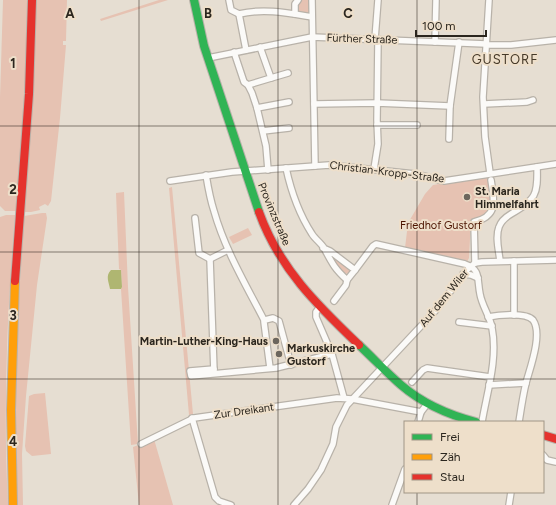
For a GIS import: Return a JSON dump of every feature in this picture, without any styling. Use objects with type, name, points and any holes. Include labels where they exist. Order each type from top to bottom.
[{"type":"street","points":[[13,505],[10,444],[12,355],[17,258],[30,86],[32,0]]},
{"type":"street","name":"Provinzstraße","points":[[194,0],[204,46],[245,172],[263,220],[278,253],[294,277],[320,307],[402,386],[428,403],[453,415],[473,421]]},
{"type":"street","points":[[229,0],[231,10],[239,14],[262,11],[312,17]]},
{"type":"street","points":[[295,14],[295,4],[298,0]]},
{"type":"street","name":"Fürther Straße","points":[[312,0],[312,37]]},
{"type":"street","points":[[374,169],[378,144],[378,0]]},
{"type":"street","points":[[435,42],[436,0]]},
{"type":"street","points":[[489,0],[484,104],[485,137],[490,173]]},
{"type":"street","points":[[239,14],[246,50]]},
{"type":"street","points":[[312,37],[314,166]]},
{"type":"street","name":"Fürther Straße","points":[[208,58],[312,37],[459,42],[489,45],[556,40]]},
{"type":"street","points":[[449,139],[450,106],[459,42]]},
{"type":"street","points":[[260,47],[271,78]]},
{"type":"street","points":[[234,52],[244,82],[248,85],[257,108],[263,131],[268,170]]},
{"type":"street","points":[[248,85],[288,73]]},
{"type":"street","points":[[484,104],[527,102],[533,100]]},
{"type":"street","points":[[257,108],[289,102]]},
{"type":"street","points":[[314,104],[377,103],[450,106]]},
{"type":"street","points":[[377,125],[417,125]]},
{"type":"street","points":[[263,131],[289,128]]},
{"type":"street","name":"Christian-Kropp-Straße","points":[[170,181],[206,175],[332,165],[421,175],[444,181],[556,164]]},
{"type":"street","points":[[500,261],[498,234],[499,227],[504,219],[531,201],[536,191],[537,167]]},
{"type":"street","points":[[286,168],[290,186],[303,218],[312,234],[324,248],[334,266],[347,280]]},
{"type":"street","points":[[206,175],[214,211],[228,250],[264,320],[270,368]]},
{"type":"street","points":[[482,421],[493,354],[492,326],[480,297],[478,278],[473,265],[474,222],[484,219],[492,212],[493,201],[491,180]]},
{"type":"street","points":[[195,218],[198,253],[210,259]]},
{"type":"street","points":[[334,301],[346,285],[347,280],[376,244],[473,265]]},
{"type":"street","points":[[324,248],[355,270]]},
{"type":"street","points":[[210,259],[228,250]]},
{"type":"street","points":[[210,259],[214,372],[291,365],[332,354]]},
{"type":"street","name":"Auf dem Wiler","points":[[294,505],[308,490],[322,469],[333,444],[336,427],[344,410],[352,399],[383,368],[435,311],[464,274],[473,265],[482,262],[556,260]]},
{"type":"street","points":[[514,261],[514,315]]},
{"type":"street","points":[[464,274],[478,278]]},
{"type":"street","points":[[320,307],[316,312],[316,317],[332,354],[344,398]]},
{"type":"street","points":[[488,317],[514,315],[530,317],[536,328],[535,345],[519,421]]},
{"type":"street","points":[[264,320],[274,318],[278,320],[286,343],[291,365]]},
{"type":"street","points":[[459,322],[492,326]]},
{"type":"street","points":[[412,382],[422,371],[427,368],[490,377]]},
{"type":"street","points":[[489,385],[526,383]]},
{"type":"street","name":"Zur Dreikant","points":[[142,444],[192,418],[329,399],[352,399],[421,412]]},
{"type":"street","points":[[418,421],[421,412],[428,403]]},
{"type":"street","points":[[192,418],[215,497],[219,501],[232,505]]},
{"type":"street","points":[[544,435],[556,439]]},
{"type":"street","points":[[544,456],[547,460],[556,462]]},
{"type":"street","points":[[392,505],[404,472]]},
{"type":"street","points":[[510,505],[511,493]]},
{"type":"green space","points":[[3,0],[27,0],[25,92],[16,211],[5,211],[0,206],[0,98]]},
{"type":"green space","points":[[36,0],[67,0],[66,41],[63,41],[63,45],[66,45],[51,201],[48,206],[45,204],[39,207],[40,210],[24,212],[34,81]]},
{"type":"green space","points":[[159,0],[168,0],[101,21],[100,19]]},
{"type":"green space","points":[[300,0],[309,0],[308,13],[297,12],[297,4]]},
{"type":"green space","name":"Friedhof Gustorf","points":[[488,176],[491,194],[489,213],[475,220],[471,220],[469,258],[467,262],[405,248],[408,223],[425,194],[433,185]]},
{"type":"green space","points":[[172,187],[193,414],[189,415],[169,188]]},
{"type":"green space","points":[[124,192],[128,287],[138,444],[131,445],[121,270],[119,269],[116,193]]},
{"type":"green space","points":[[46,213],[47,218],[37,285],[26,396],[22,454],[23,505],[17,505],[15,397],[24,216]]},
{"type":"green space","points":[[15,215],[10,287],[6,396],[8,505],[0,505],[0,217]]},
{"type":"green space","points":[[248,228],[252,235],[233,244],[229,237]]},
{"type":"green space","points":[[326,250],[349,268],[349,272],[346,274],[339,269]]},
{"type":"green space","points":[[45,393],[51,454],[32,456],[26,451],[25,446],[29,396]]},
{"type":"green space","points":[[154,439],[173,505],[139,505],[133,447]]},
{"type":"shaded area","points":[[111,270],[121,270],[121,289],[110,289],[108,275]]},
{"type":"traffic: fast","points":[[194,0],[204,46],[259,212]]},
{"type":"traffic: fast","points":[[359,345],[409,392],[437,408],[473,421]]},
{"type":"traffic: slow","points":[[13,505],[11,410],[15,281]]},
{"type":"traffic: jam","points":[[15,281],[29,94],[32,0]]},
{"type":"traffic: jam","points":[[259,212],[267,232],[288,268],[314,300],[359,345]]},
{"type":"traffic: jam","points":[[544,435],[556,439]]},
{"type":"place","name":"St. Maria Himmelfahrt","points":[[467,197]]},
{"type":"place","name":"Martin-Luther-King-Haus","points":[[276,341]]},
{"type":"place","name":"Markuskirche Gustorf","points":[[279,354]]},
{"type":"district","name":"GUSTORF","points":[[505,59]]}]
